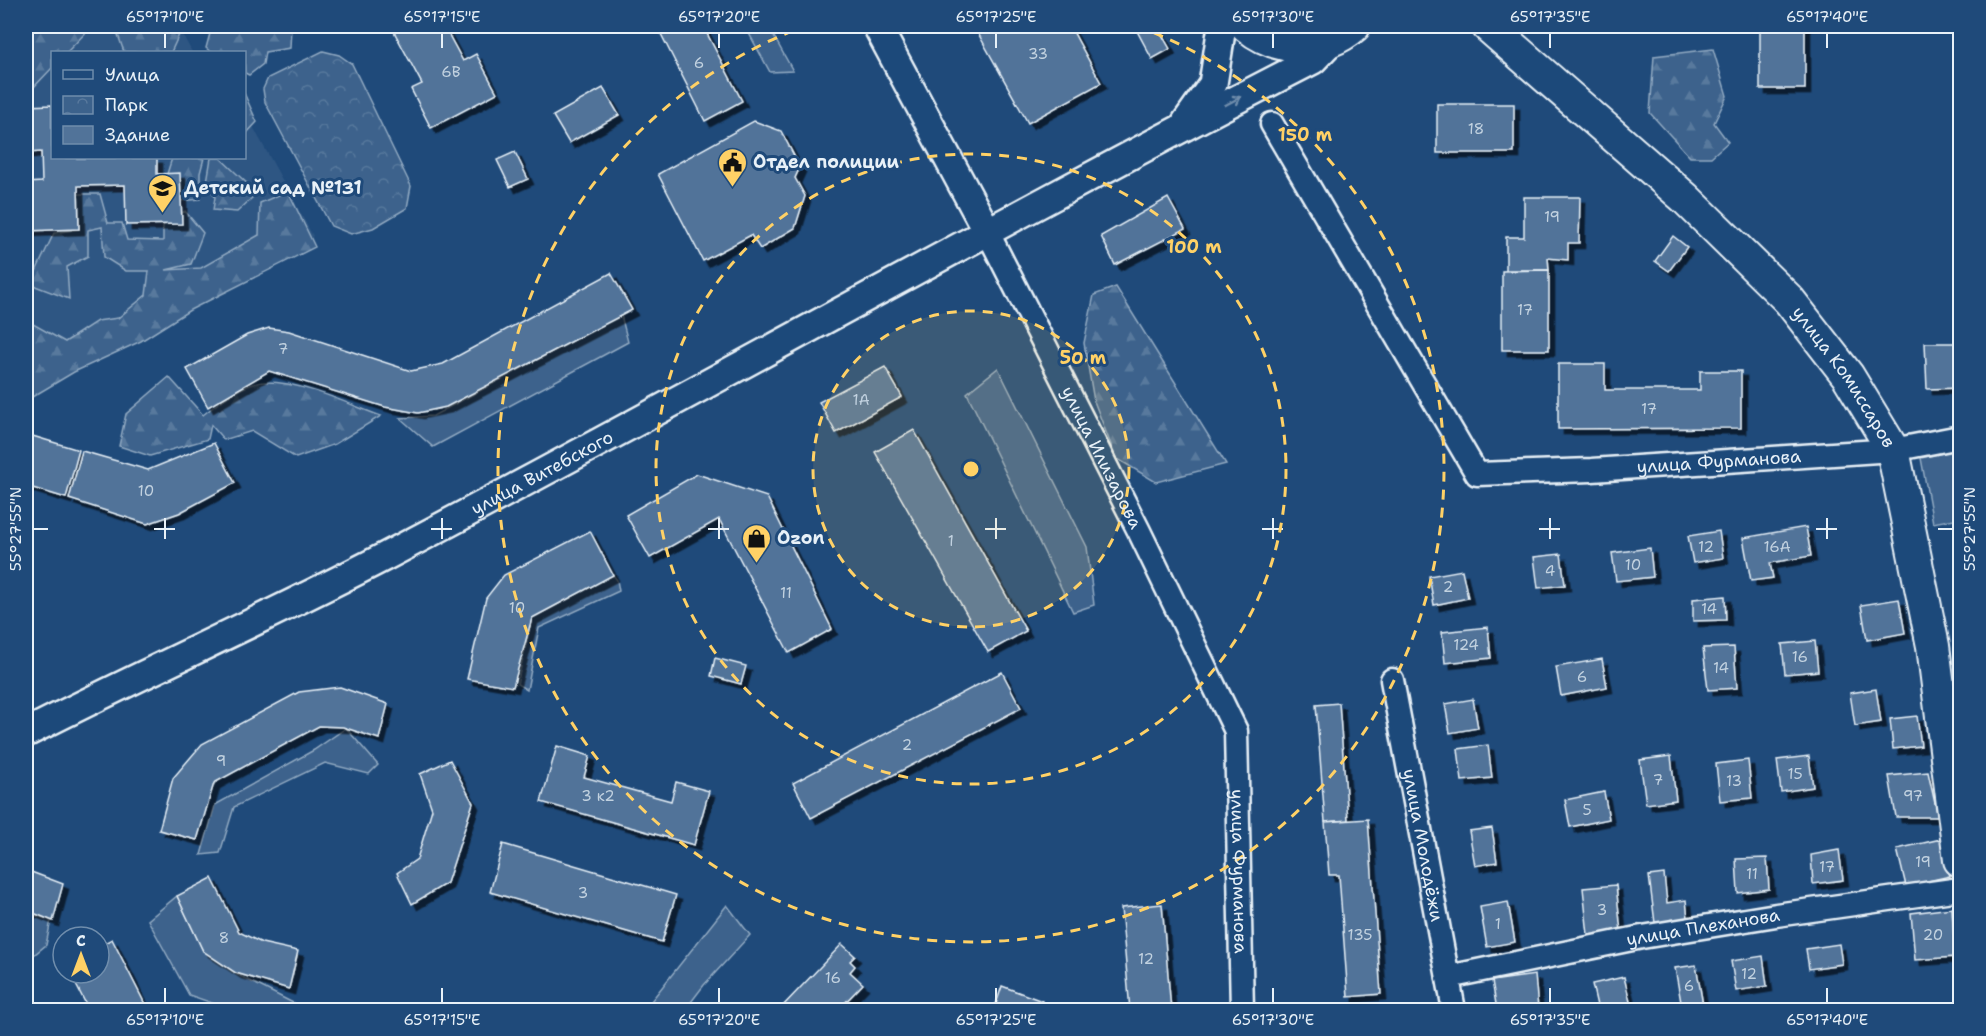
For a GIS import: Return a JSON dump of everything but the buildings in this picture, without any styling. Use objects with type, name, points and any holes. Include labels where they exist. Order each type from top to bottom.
[{"type":"main road","points":[[1247,26],[1258,34],[1282,44],[1308,46],[1343,32]]},
{"type":"main road","name":"улица Комиссаров","points":[[1487,27],[1685,198],[1789,300],[1848,376],[1893,450],[1933,646],[1960,861]]},
{"type":"street","name":"улица Илизарова","points":[[877,26],[987,231],[1139,531],[1236,731]]},
{"type":"street","points":[[1181,128],[1213,84],[1222,26]]},
{"type":"street","name":"улица Витебского","points":[[26,734],[384,556],[725,375],[987,231],[1313,60],[1343,32]]},
{"type":"street","name":"улица Фурманова","points":[[1272,124],[1477,474],[1592,470],[1893,450],[1960,437]]},
{"type":"street","name":"улица Молодёжи","points":[[1392,680],[1454,1011]]},
{"type":"street","name":"улица Фурманова","points":[[1236,731],[1242,1011]]},
{"type":"street","name":"улица Плеханова","points":[[1448,977],[1653,935],[1960,889]]},
{"type":"shaded area","name":"Детский сад №131","points":[[26,26],[178,26],[191,51],[51,51],[51,159],[246,159],[246,114],[313,236],[26,393]]},
{"type":"green space","points":[[26,26],[92,26],[68,51],[51,51],[51,69],[32,89],[26,90]]},
{"type":"green space","points":[[115,26],[183,26],[171,51],[124,51]]},
{"type":"green space","points":[[212,26],[291,26],[290,48],[265,52],[263,64],[249,75],[246,74],[246,51],[210,51],[206,48]]},
{"type":"green space","points":[[745,26],[768,26],[793,71],[770,72]]},
{"type":"green space","points":[[1713,49],[1727,96],[1714,123],[1728,142],[1711,157],[1690,157],[1650,113],[1654,56]]},
{"type":"green space","points":[[323,51],[339,55],[352,64],[411,186],[407,208],[373,228],[351,234],[331,226],[265,102],[263,89],[268,78]]},
{"type":"green space","points":[[246,97],[257,122],[246,134]]},
{"type":"green space","points":[[172,159],[204,159],[200,173],[200,199],[181,201],[167,174]]},
{"type":"green space","points":[[211,159],[221,159],[252,188],[252,198],[237,212],[213,210],[215,197],[207,182]]},
{"type":"green space","points":[[288,191],[315,247],[190,310],[141,341],[74,372],[32,397],[26,392],[26,320],[65,342],[97,321],[118,318],[146,295],[149,271],[126,271],[104,257],[102,227],[88,230],[88,256],[67,267],[69,299],[30,284],[54,233],[79,229],[78,194],[100,194],[108,223],[122,223],[127,240],[163,241],[163,224],[185,211],[203,233],[191,264],[166,270],[201,268],[259,235],[260,203]]},
{"type":"green space","points":[[1116,287],[1226,464],[1156,482],[1116,458],[1094,401],[1084,343],[1094,295]]},
{"type":"green space","points":[[621,315],[628,342],[433,447],[400,418],[433,416]]},
{"type":"green space","points":[[998,368],[1087,547],[1094,605],[1073,612],[967,393]]},
{"type":"green space","points":[[169,377],[203,415],[241,389],[267,382],[310,390],[381,416],[335,444],[296,458],[252,431],[224,440],[211,425],[208,439],[150,456],[119,446],[126,414]]},
{"type":"green space","points":[[1960,449],[1960,518],[1933,523],[1921,458]]},
{"type":"green space","points":[[613,575],[617,580],[619,591],[539,628],[527,690],[517,684],[532,618]]},
{"type":"green space","points":[[346,728],[378,765],[369,774],[325,763],[234,807],[220,853],[201,855],[215,805],[314,750]]},
{"type":"green space","points":[[177,896],[203,951],[236,974],[295,1004],[293,1010],[232,1010],[189,995],[148,920]]},
{"type":"green space","points":[[727,905],[750,935],[704,985],[685,1010],[644,1010]]},
{"type":"green space","points":[[26,913],[51,920],[46,945],[30,958],[26,956]]},
{"type":"place","name":"Отдел полиции","points":[[732,188]]},
{"type":"place","name":"Детский сад №131","points":[[163,214]]},
{"type":"place","name":"Ozon","points":[[756,564]]}]
